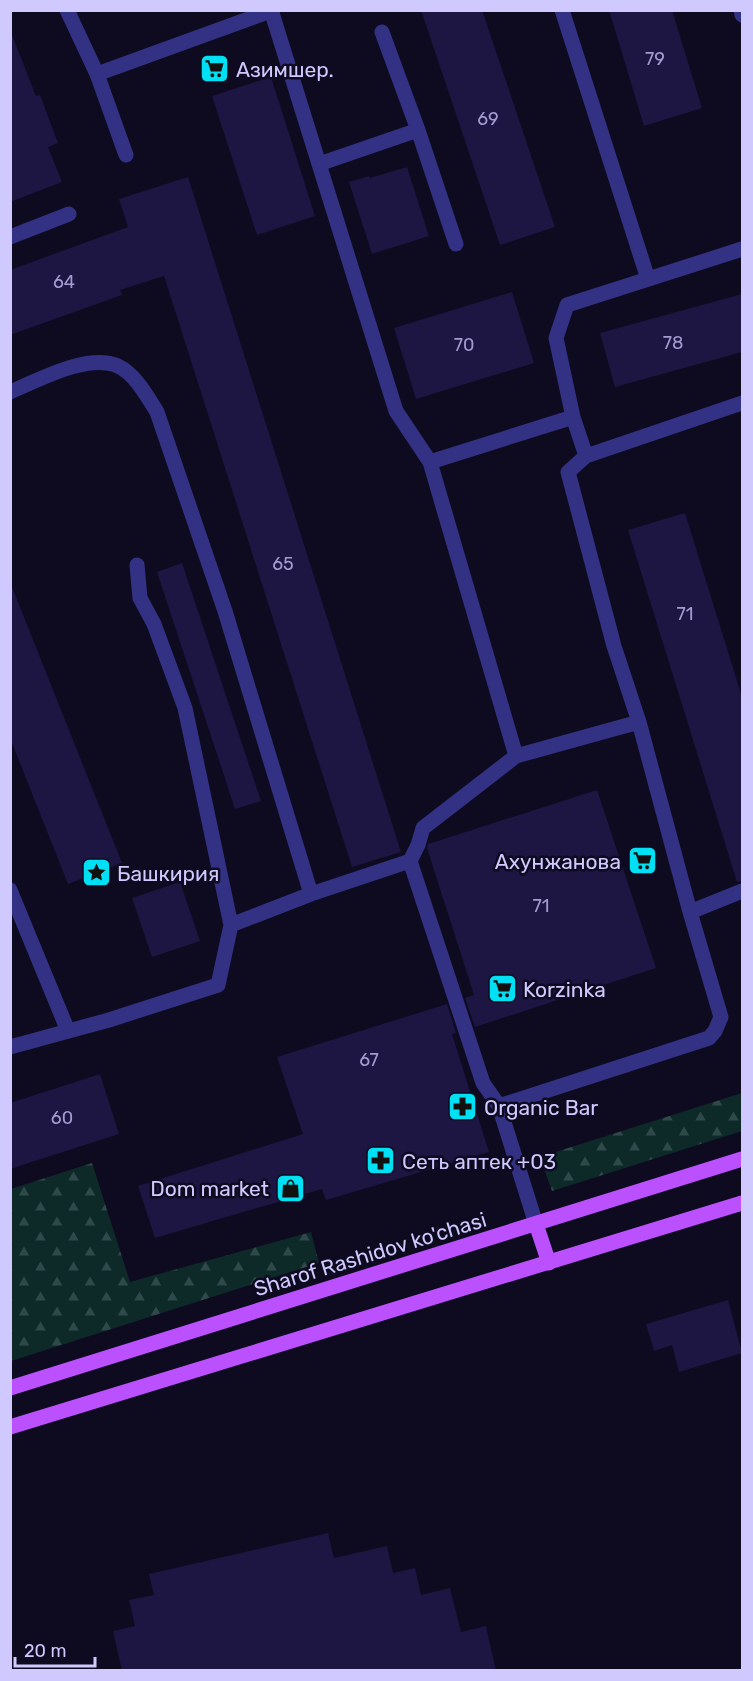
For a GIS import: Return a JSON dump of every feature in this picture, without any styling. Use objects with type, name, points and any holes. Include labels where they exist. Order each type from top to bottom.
[{"type":"main road","name":"Sharof Rashidov ko'chasi","points":[[10,1388],[742,1159]]},
{"type":"main road","points":[[10,1427],[742,1203]]},
{"type":"main road","points":[[536,1224],[549,1263]]},
{"type":"street","points":[[67,10],[97,74],[126,154]]},
{"type":"street","points":[[562,10],[648,279]]},
{"type":"street","points":[[741,10],[742,15]]},
{"type":"street","points":[[97,74],[271,11],[396,411],[430,462],[516,756]]},
{"type":"street","points":[[382,32],[456,244]]},
{"type":"street","points":[[319,164],[418,130]]},
{"type":"street","points":[[10,237],[69,214]]},
{"type":"street","points":[[586,456],[573,417],[556,338],[567,305],[742,249]]},
{"type":"street","points":[[10,392],[72,367],[100,362],[119,366],[140,385],[158,412],[225,611],[311,894]]},
{"type":"street","points":[[499,1106],[709,1038],[721,1017],[639,722],[614,646],[568,472],[586,456],[742,403]]},
{"type":"street","points":[[430,462],[573,417]]},
{"type":"street","points":[[10,1047],[109,1020],[218,985],[231,925],[184,708],[154,624],[140,598],[137,565]]},
{"type":"street","points":[[536,1224],[499,1106],[483,1083],[410,861],[423,828],[516,756],[639,722]]},
{"type":"street","points":[[231,925],[311,894],[410,861]]},
{"type":"street","points":[[10,890],[68,1030]]},
{"type":"street","points":[[690,912],[742,891]]},
{"type":"green space","points":[[742,1093],[742,1131],[552,1191],[540,1157]]},
{"type":"green space","points":[[92,1163],[130,1282],[311,1232],[319,1263],[11,1361],[11,1189]]},
{"type":"building","points":[[421,10],[482,10],[555,227],[500,245]]},
{"type":"building","points":[[609,10],[672,10],[702,108],[644,126]]},
{"type":"building","points":[[10,35],[12,35],[36,96],[40,95],[58,143],[48,147],[62,182],[10,202]]},
{"type":"building","points":[[271,77],[315,216],[257,235],[212,96]]},
{"type":"building","points":[[407,167],[429,236],[372,254],[349,182]]},
{"type":"building","points":[[188,177],[401,852],[352,867],[164,276],[120,290],[122,295],[10,335],[10,270],[128,227],[119,199]]},
{"type":"building","points":[[512,292],[534,363],[416,399],[394,328]]},
{"type":"building","points":[[742,294],[742,352],[615,387],[600,333]]},
{"type":"building","points":[[685,513],[742,697],[742,881],[737,882],[628,530]]},
{"type":"building","points":[[182,563],[261,801],[235,809],[157,572]]},
{"type":"building","points":[[10,582],[122,863],[68,884],[10,738]]},
{"type":"building","points":[[597,790],[656,968],[475,1027],[465,998],[474,995],[427,848],[428,844]]},
{"type":"building","points":[[180,882],[200,941],[152,957],[132,898]]},
{"type":"building","points":[[447,1004],[456,1033],[452,1034],[489,1152],[326,1200],[322,1189],[155,1238],[138,1186],[303,1134],[277,1057]]},
{"type":"building","points":[[100,1074],[119,1134],[10,1169],[10,1103]]},
{"type":"building","points":[[728,1300],[742,1353],[679,1372],[672,1345],[654,1351],[646,1324]]},
{"type":"building","points":[[328,1533],[334,1558],[387,1546],[393,1573],[415,1568],[421,1595],[450,1588],[461,1632],[486,1626],[496,1671],[122,1671],[113,1631],[135,1626],[129,1600],[154,1595],[149,1574]]},
{"type":"place","name":"Азимшер.","points":[[215,69]]},
{"type":"place","name":"Ахунжанова","points":[[642,861]]},
{"type":"place","name":"Башкирия","points":[[96,873]]},
{"type":"place","name":"Korzinka","points":[[502,989]]},
{"type":"place","name":"Organic Bar","points":[[463,1107]]},
{"type":"place","name":"Сеть аптек +03","points":[[381,1161]]},
{"type":"place","name":"Dom market","points":[[290,1188]]}]
